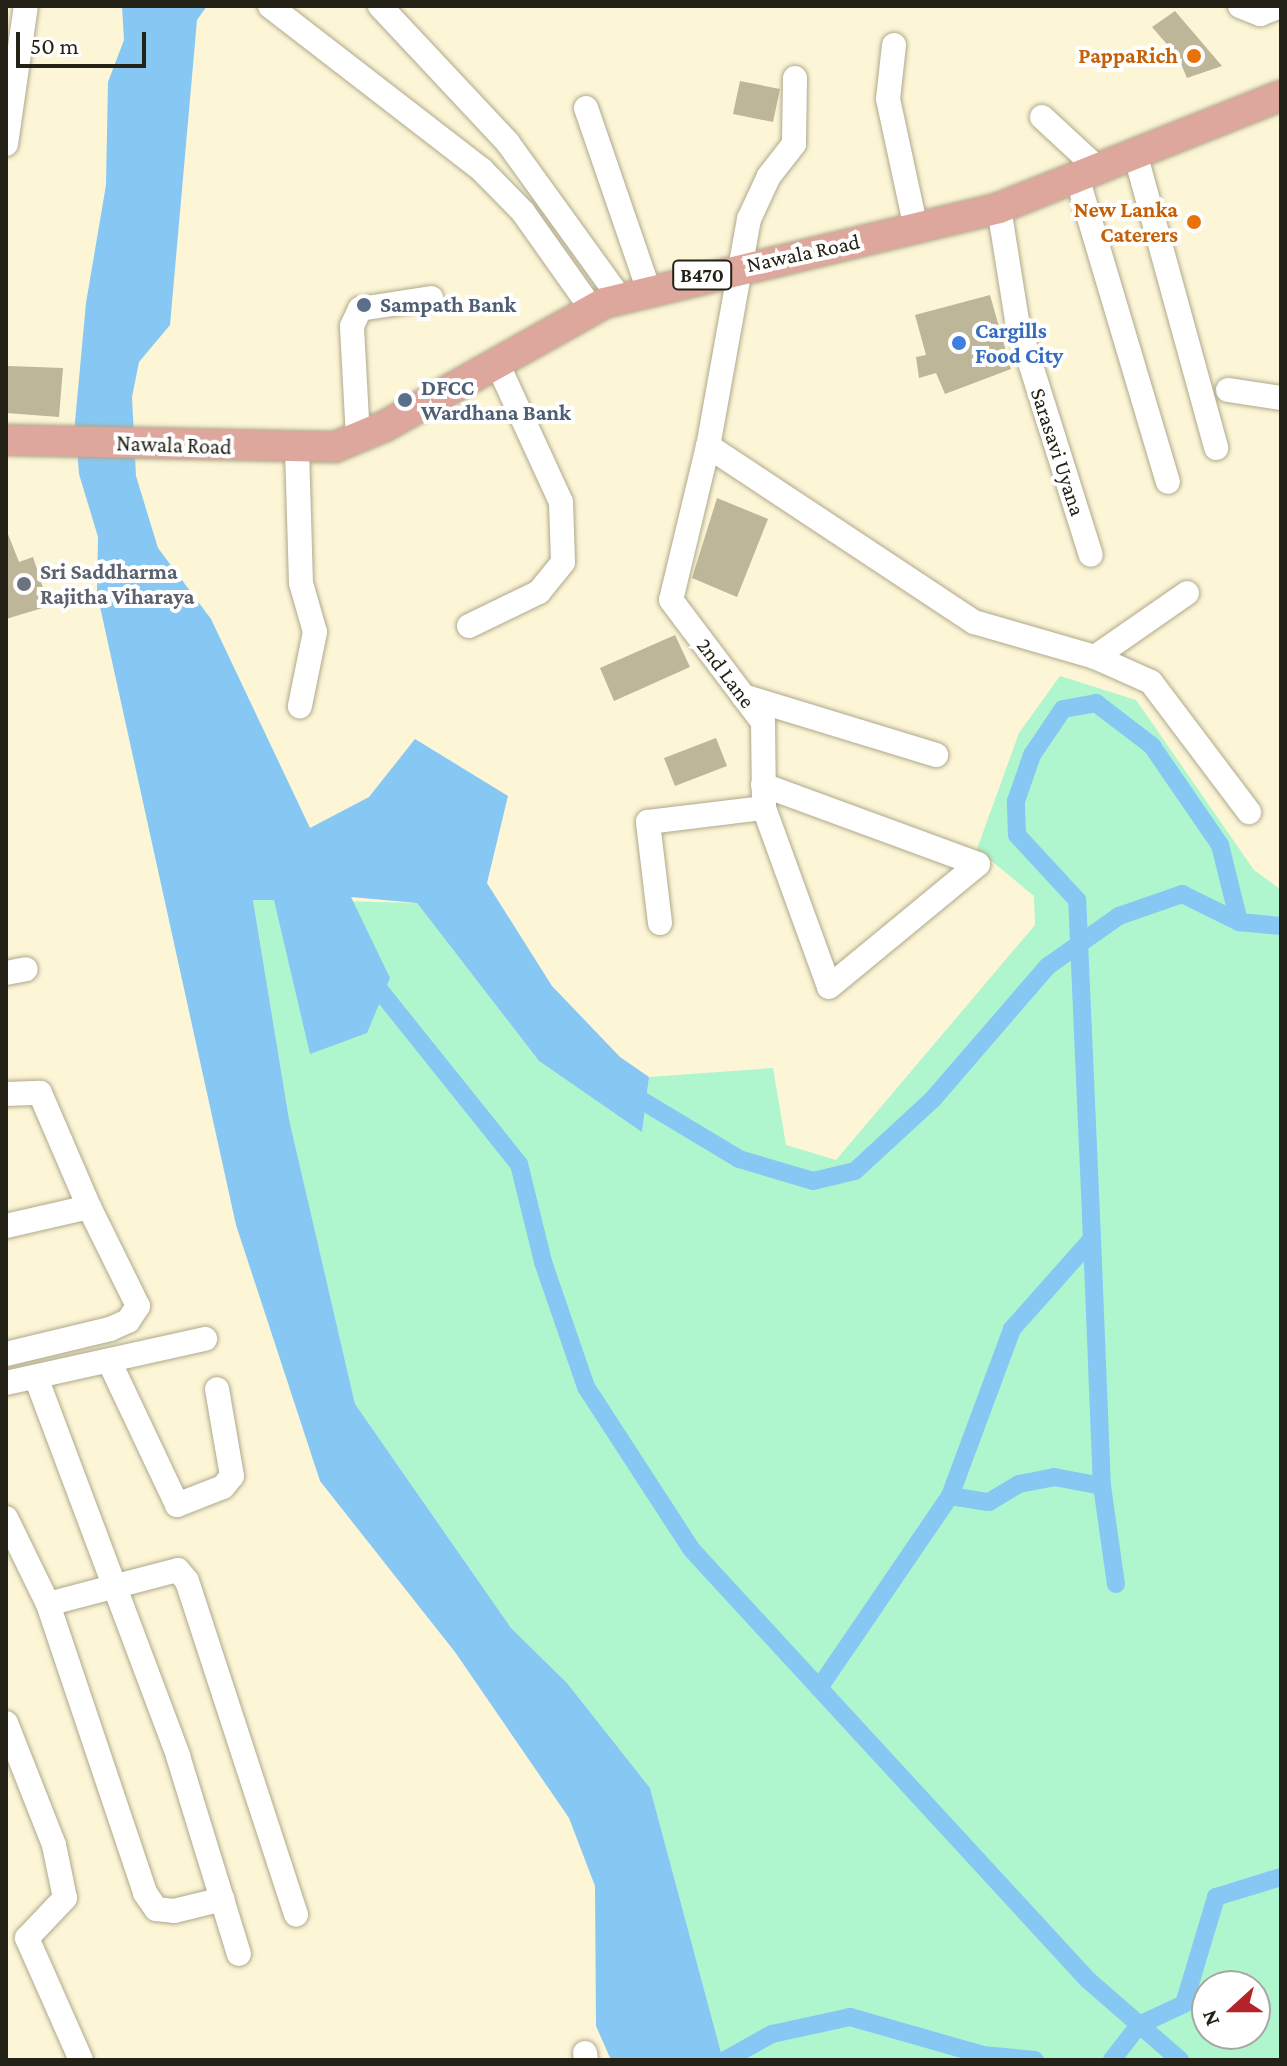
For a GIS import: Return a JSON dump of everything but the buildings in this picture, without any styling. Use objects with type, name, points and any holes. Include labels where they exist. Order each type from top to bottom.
[{"type":"main road","name":"Nawala Road","points":[[6,440],[297,449],[358,438],[591,308],[619,297],[744,265],[999,208],[1281,96]]},
{"type":"street","points":[[6,144],[26,6]]},
{"type":"street","points":[[270,6],[482,170],[523,212],[591,308]]},
{"type":"street","points":[[380,6],[508,143],[619,297]]},
{"type":"street","points":[[1240,6],[1260,14],[1281,6]]},
{"type":"street","points":[[894,45],[888,99],[916,228]]},
{"type":"street","name":"2nd Lane","points":[[764,796],[978,864],[829,987],[764,796],[763,722],[671,600],[708,446],[744,265],[749,219],[769,176],[794,144],[795,78]]},
{"type":"street","points":[[586,108],[648,288]]},
{"type":"street","points":[[1042,117],[1087,172],[1168,482]]},
{"type":"street","points":[[1135,153],[1216,448]]},
{"type":"street","name":"Sarasavi Uyana","points":[[999,208],[1017,321],[1091,555]]},
{"type":"street","points":[[358,438],[352,326],[360,309],[431,298]]},
{"type":"street","points":[[469,626],[539,592],[563,562],[561,502],[497,363]]},
{"type":"street","points":[[1228,390],[1281,398]]},
{"type":"street","points":[[708,446],[974,622],[1003,636],[1095,657],[1151,682],[1249,812]]},
{"type":"street","points":[[297,449],[301,583],[315,632],[300,706]]},
{"type":"street","points":[[1095,657],[1187,593]]},
{"type":"street","points":[[743,696],[936,755]]},
{"type":"street","points":[[660,923],[648,822],[764,796]]},
{"type":"street","points":[[6,1094],[40,1093],[89,1207],[138,1306],[128,1321],[110,1329],[6,1354]]},
{"type":"street","points":[[6,1226],[89,1207]]},
{"type":"street","points":[[6,1383],[37,1380],[205,1339]]},
{"type":"street","points":[[110,1363],[177,1505],[223,1487],[232,1476],[217,1389]]},
{"type":"street","points":[[37,1380],[178,1756],[239,1954]]},
{"type":"street","points":[[6,1518],[48,1604],[145,1893],[156,1909],[174,1911],[223,1899]]},
{"type":"street","points":[[48,1604],[172,1568],[187,1581],[296,1915]]},
{"type":"street","points":[[6,1723],[17,1781],[65,1898],[16,1943],[81,2060]]},
{"type":"green space","points":[[1060,676],[1136,700],[1254,870],[1281,890],[1281,2060],[723,2060],[650,1788],[567,1683],[511,1628],[355,1404],[289,1119],[253,899],[417,903],[539,1061],[642,1131],[649,1077],[773,1068],[786,1145],[836,1160],[1035,925],[1034,896],[977,849],[1019,733]]},
{"type":"water","points":[[122,6],[207,6],[197,20],[170,325],[139,362],[132,397],[136,476],[158,548],[211,619],[310,828],[369,797],[415,739],[508,796],[487,883],[552,986],[620,1057],[649,1077],[642,1132],[539,1061],[417,903],[351,897],[390,978],[367,1033],[310,1054],[274,900],[253,900],[289,1119],[355,1404],[511,1628],[567,1683],[650,1788],[723,2060],[611,2060],[596,2026],[595,1886],[569,1818],[455,1652],[320,1481],[236,1225],[97,593],[98,537],[79,474],[75,422],[86,303],[106,185],[108,82],[124,40]]},
{"type":"waterway","points":[[819,1688],[950,1496],[1012,1329],[1092,1239],[1077,900],[1017,835],[1016,801],[1032,755],[1063,709],[1096,703],[1152,746],[1220,845],[1239,922]]},
{"type":"waterway","points":[[626,1091],[739,1159],[813,1181],[855,1171],[933,1099],[1048,966],[1119,916],[1182,894],[1239,922],[1281,926]]},
{"type":"waterway","points":[[369,977],[519,1164],[543,1262],[586,1387],[692,1550],[1088,1980],[1180,2060]]},
{"type":"waterway","points":[[1092,1239],[1102,1486],[1116,1584]]},
{"type":"waterway","points":[[950,1496],[989,1502],[1019,1484],[1054,1477],[1102,1486]]},
{"type":"waterway","points":[[1112,2060],[1139,2025],[1184,2004],[1216,1897],[1281,1877]]},
{"type":"waterway","points":[[725,2060],[772,2034],[850,2017],[983,2055],[1035,2060]]},
{"type":"place","name":"PappaRich","points":[[1194,56]]},
{"type":"place","name":"New Lanka Caterers","points":[[1194,222]]},
{"type":"place","name":"Sampath Bank","points":[[364,305]]},
{"type":"place","name":"Cargills Food City","points":[[959,343]]},
{"type":"place","name":"DFCC Wardhana Bank","points":[[405,400]]},
{"type":"place","name":"Sri Saddharma Rajitha Viharaya","points":[[24,584]]}]
